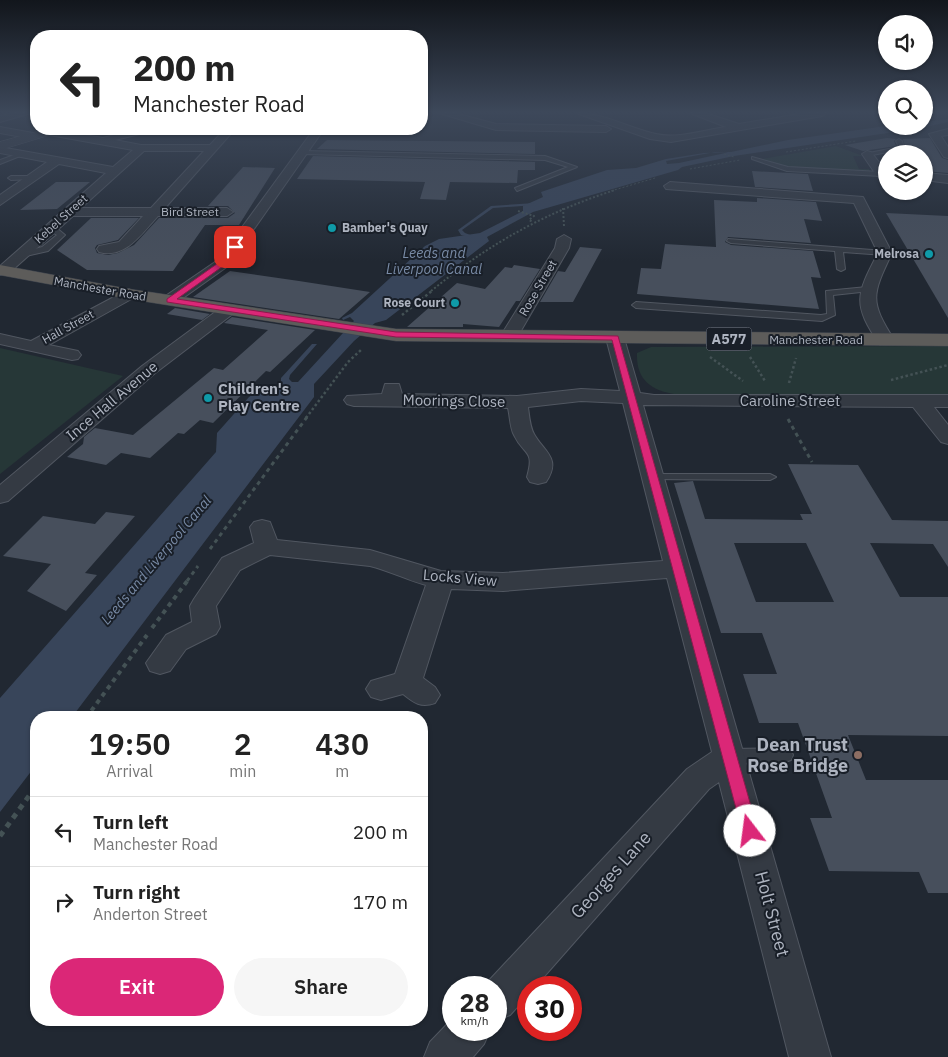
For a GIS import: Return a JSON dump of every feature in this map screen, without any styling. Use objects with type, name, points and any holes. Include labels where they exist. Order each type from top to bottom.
[{"type":"highway","name":"Manchester Road","points":[[1,270],[129,294],[330,326],[369,340],[509,337],[948,340]]},
{"type":"street","points":[[0,201],[54,162]]},
{"type":"street","points":[[69,162],[115,171]]},
{"type":"street","name":"Kebel Street","points":[[1,270],[20,256],[125,162]]},
{"type":"street","name":"Bird Street","points":[[153,212],[199,162]]},
{"type":"street","points":[[170,300],[223,263],[295,162]]},
{"type":"street","points":[[933,177],[948,178]]},
{"type":"street","points":[[666,181],[859,200],[885,253],[866,290],[868,313],[886,341]]},
{"type":"street","name":"Bird Street","points":[[70,212],[227,212]]},
{"type":"street","points":[[104,250],[130,247],[153,212]]},
{"type":"street","name":"Rose Street","points":[[509,337],[562,248],[564,239]]},
{"type":"street","name":"Hall Street","points":[[34,346],[129,294]]},
{"type":"street","name":"Ince Hall Avenue","points":[[0,496],[148,370],[228,310]]},
{"type":"street","name":"Holt Street","points":[[615,338],[730,756],[810,1057]]},
{"type":"street","points":[[0,339],[72,355]]},
{"type":"street","name":"Moorings Close","points":[[354,400],[392,394],[517,402],[581,395],[608,395],[631,398]]},
{"type":"street","name":"Caroline Street","points":[[631,398],[654,401],[948,401]]},
{"type":"street","points":[[919,401],[948,438]]},
{"type":"street","name":"Moorings Close","points":[[517,402],[520,426],[538,452],[542,462],[529,481]]},
{"type":"street","name":"Locks View","points":[[160,663],[176,642],[206,627],[203,606],[231,564],[264,537],[391,563],[411,573],[442,580],[503,582],[677,569]]},
{"type":"street","points":[[404,689],[442,580]]},
{"type":"street","name":"Georges Lane","points":[[507,989],[698,779],[730,756]]},
{"type":"street","points":[[445,1057],[460,1041]]},
{"type":"lane","points":[[517,189],[574,166],[561,162]]},
{"type":"lane","points":[[767,162],[787,169],[878,174]]},
{"type":"lane","points":[[11,178],[31,178]]},
{"type":"lane","points":[[731,241],[885,253]]},
{"type":"lane","points":[[839,250],[841,269]]},
{"type":"lane","points":[[636,306],[822,318],[831,315],[830,293],[846,290],[866,290]]},
{"type":"lane","points":[[653,477],[770,477]]},
{"type":"lane","points":[[730,756],[785,755]]},
{"type":"path","points":[[689,170],[724,162]]},
{"type":"path","points":[[398,318],[476,256],[534,222],[565,207],[666,181]]},
{"type":"path","points":[[518,211],[532,214],[534,216],[529,220],[534,222]]},
{"type":"path","points":[[685,339],[777,401],[801,340]]},
{"type":"path","points":[[208,552],[348,362],[369,340]]},
{"type":"path","points":[[91,711],[203,560]]},
{"type":"path","points":[[0,836],[30,794]]},
{"type":"shaded area","points":[[762,162],[856,162],[859,169],[869,169],[869,171],[778,169]]},
{"type":"shaded area","points":[[948,346],[948,396],[674,394],[658,390],[646,382],[642,377],[637,362],[637,353],[651,347]]},
{"type":"shaded area","points":[[0,348],[123,376],[0,474]]},
{"type":"water","name":"Leeds and Liverpool Canal","points":[[655,162],[666,162],[667,164],[704,162],[682,167],[678,170],[533,212],[487,237],[489,241],[386,320],[375,323],[354,341],[314,384],[314,397],[77,711],[30,711],[30,773],[0,812],[0,698],[216,452],[217,433],[249,397],[260,390],[281,385],[281,378],[312,344],[317,344],[290,375],[289,379],[292,382],[298,382],[354,321],[350,317],[343,320],[342,318],[352,313],[425,246],[439,239],[480,233],[523,211],[523,206],[543,197],[541,192],[607,170],[636,168]]},
{"type":"building","points":[[309,162],[535,162],[535,170],[518,170],[517,183],[450,182],[446,200],[420,199],[425,182],[297,179]]},
{"type":"building","points":[[933,162],[948,162],[948,173],[933,172]]},
{"type":"building","points":[[243,167],[275,168],[239,225],[205,225],[173,271],[87,270],[57,250],[91,218],[139,218],[118,240],[97,245],[95,248],[97,253],[108,255],[118,253],[134,245],[159,218],[228,218],[235,213],[228,206],[208,206]]},
{"type":"building","points":[[752,171],[808,174],[813,191],[755,187]]},
{"type":"building","points":[[56,182],[90,182],[57,209],[20,210]]},
{"type":"building","points":[[757,198],[816,202],[822,221],[804,219],[811,243],[728,237],[725,242],[731,245],[813,251],[821,278],[811,277],[819,309],[637,294],[641,268],[661,269],[665,244],[716,247],[714,200],[757,202]]},
{"type":"building","points":[[886,213],[948,216],[948,318]]},
{"type":"building","points":[[580,247],[602,249],[573,302],[540,302],[558,271],[565,272]]},
{"type":"building","points":[[514,265],[540,269],[520,301],[516,301],[499,327],[463,324],[463,327],[407,327],[457,283],[485,289],[505,267],[512,268]]},
{"type":"building","points":[[230,271],[370,292],[339,319],[193,297]]},
{"type":"building","points":[[175,308],[210,314],[202,320],[167,314]]},
{"type":"building","points":[[232,317],[315,330],[270,372],[266,371],[213,423],[200,420],[184,434],[178,433],[150,458],[121,453],[106,465],[67,457],[83,444],[84,437],[95,428],[133,435],[214,368],[223,370],[268,330],[224,323]]},
{"type":"building","points":[[788,464],[858,465],[892,520],[948,521],[948,567],[933,544],[870,543],[900,597],[948,597],[948,736],[848,735],[866,780],[948,780],[948,893],[928,893],[919,872],[829,871],[810,818],[832,818],[798,723],[759,723],[743,674],[777,674],[762,633],[721,633],[674,483],[693,481],[705,519],[803,520],[800,514],[812,514]],"holes":[[[734,543],[806,543],[834,602],[756,602]]]},
{"type":"building","points":[[106,512],[135,516],[85,573],[97,575],[66,611],[27,591],[51,564],[3,556],[43,516],[95,524]]},
{"type":"waterway","points":[[471,237],[463,234],[460,230],[492,207],[535,204]]},
{"type":"place","name":"Bamber's Quay","points":[[332,228]]},
{"type":"place","name":"Melrosa","points":[[929,254]]},
{"type":"place","name":"Rose Court","points":[[455,303]]},
{"type":"place","name":"Children's Play Centre","points":[[208,398]]},
{"type":"place","name":"Dean Trust Rose Bridge","points":[[858,755]]},
{"type":"route","points":[[235,247],[223,263],[170,300],[396,335],[615,338],[750,831]]}]
